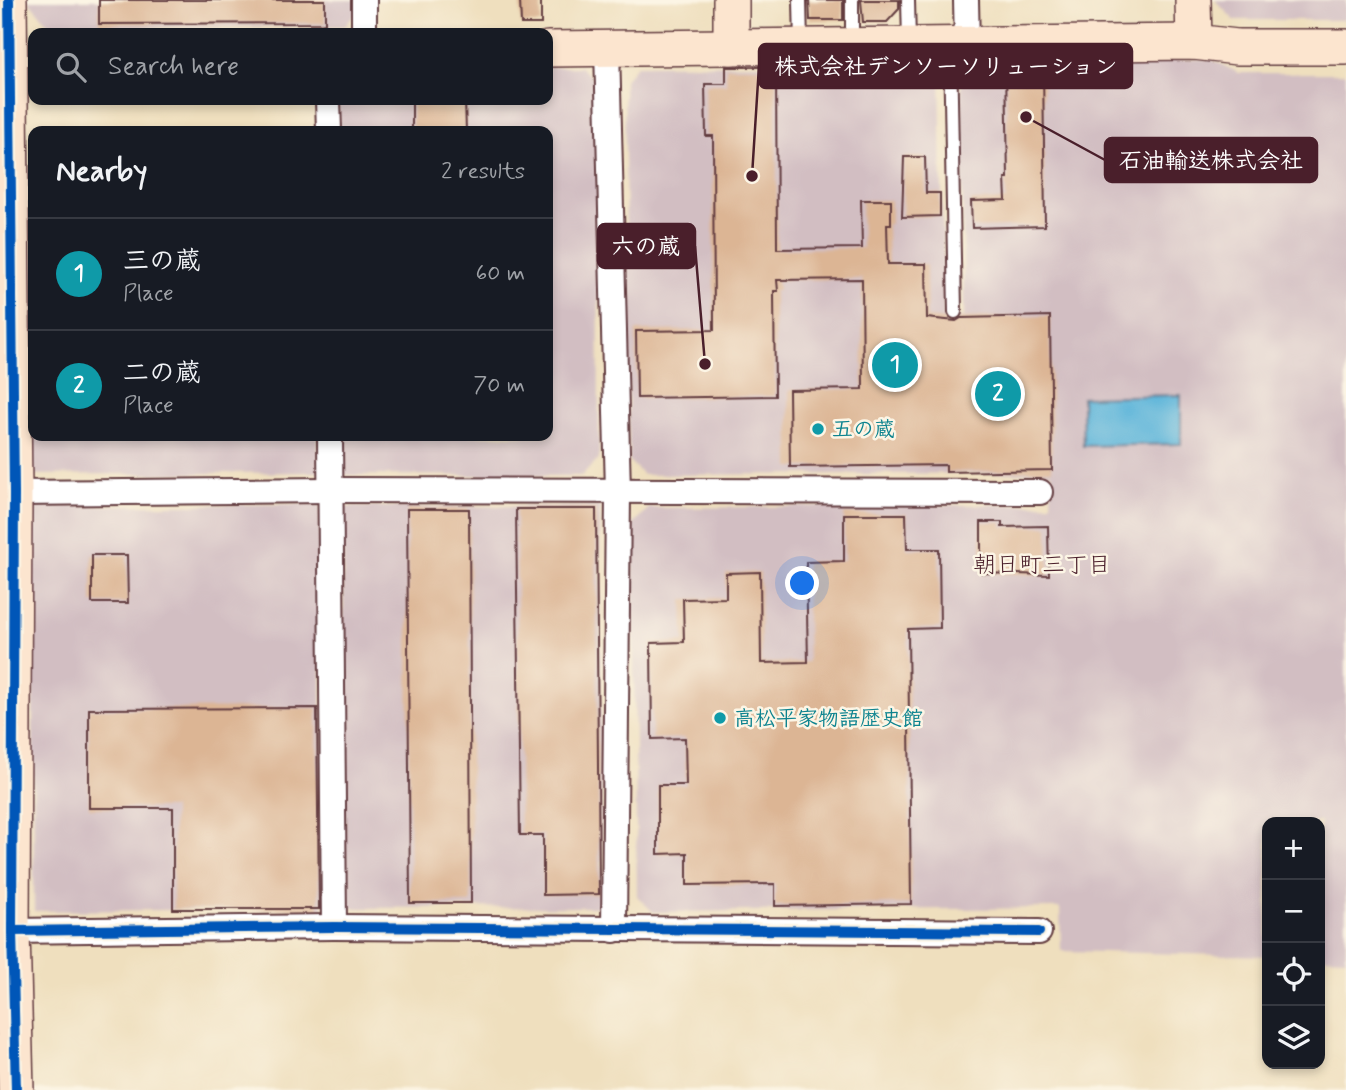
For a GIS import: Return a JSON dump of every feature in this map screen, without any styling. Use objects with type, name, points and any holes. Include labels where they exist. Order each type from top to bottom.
[{"type":"street","points":[[9,0],[14,53],[12,931],[16,1090]]},
{"type":"street","points":[[364,0],[364,28]]},
{"type":"street","points":[[731,0],[731,47]]},
{"type":"street","points":[[959,45],[966,0]]},
{"type":"street","points":[[1193,0],[1194,42]]},
{"type":"street","points":[[553,49],[1194,42],[1237,47],[1346,47]]},
{"type":"street","points":[[607,48],[618,492],[614,930]]},
{"type":"street","points":[[328,105],[329,126]]},
{"type":"street","points":[[330,441],[334,927]]},
{"type":"street","points":[[14,493],[331,490],[1040,492]]},
{"type":"street","points":[[12,931],[334,927],[1039,932]]},
{"type":"lane","points":[[800,0],[801,47]]},
{"type":"lane","points":[[852,0],[852,46]]},
{"type":"lane","points":[[908,0],[909,46]]},
{"type":"lane","points":[[955,312],[959,45]]},
{"type":"shaded area","points":[[28,0],[358,0],[358,11],[345,26],[52,28]]},
{"type":"shaded area","points":[[1215,0],[1346,0],[1346,20],[1234,20]]},
{"type":"shaded area","points":[[1210,59],[1239,73],[1346,73],[1346,958],[1325,957],[1325,817],[1262,817],[1262,956],[1061,951],[1060,908],[653,912],[637,896],[632,525],[649,508],[1051,504],[1052,473],[643,475],[629,461],[624,80],[637,65],[940,63],[944,317],[964,317],[961,62]]},
{"type":"shaded area","points":[[553,67],[580,67],[598,83],[599,459],[581,476],[343,475],[342,441],[553,441],[553,126],[338,126],[338,105],[553,105]]},
{"type":"shaded area","points":[[31,441],[318,441],[319,472],[31,475]]},
{"type":"shaded area","points":[[320,504],[323,909],[34,911],[32,506]]},
{"type":"shaded area","points":[[600,506],[602,907],[345,908],[343,507]]},
{"type":"water","points":[[1181,395],[1181,444],[1083,446],[1082,397]]},
{"type":"building","points":[[99,0],[325,0],[325,23],[99,24]]},
{"type":"building","points":[[520,0],[541,0],[541,24],[521,24]]},
{"type":"building","points":[[809,0],[843,0],[843,20],[810,20]]},
{"type":"building","points":[[861,0],[899,0],[899,9],[887,22],[863,22]]},
{"type":"building","points":[[1043,66],[1045,226],[972,228],[971,201],[1006,200],[1006,67]]},
{"type":"building","points":[[726,67],[776,67],[777,249],[862,248],[861,200],[891,200],[891,224],[887,224],[888,264],[926,264],[927,318],[956,321],[961,318],[1050,316],[1052,470],[946,472],[946,465],[790,467],[789,390],[863,389],[862,279],[777,280],[778,291],[774,291],[775,396],[637,398],[636,331],[714,330],[713,136],[706,136],[705,84],[726,84]]},
{"type":"building","points":[[412,105],[465,105],[466,126],[412,126]]},
{"type":"building","points":[[904,157],[925,157],[926,193],[940,193],[940,216],[902,217]]},
{"type":"building","points":[[407,509],[469,509],[471,903],[410,903]]},
{"type":"building","points":[[516,509],[596,509],[599,894],[543,895],[543,835],[520,835]]},
{"type":"building","points":[[844,514],[906,514],[907,549],[939,549],[940,628],[908,629],[911,904],[775,906],[775,884],[687,885],[687,853],[658,854],[658,785],[686,785],[685,738],[652,739],[651,643],[684,642],[683,599],[726,598],[726,573],[760,572],[761,663],[808,662],[806,562],[844,561]]},
{"type":"building","points":[[981,522],[1002,522],[1002,527],[1048,526],[1049,575],[981,573]]},
{"type":"building","points":[[92,555],[127,555],[128,603],[92,603]]},
{"type":"building","points":[[317,708],[319,909],[173,909],[173,808],[89,808],[89,709]]},
{"type":"cycle path","points":[[9,0],[14,493],[12,931],[16,1090]]},
{"type":"cycle path","points":[[12,931],[334,927],[1039,932]]},
{"type":"place","name":"石油輸送株式会社","points":[[1026,117]]},
{"type":"place","name":"株式会社デンソーソリューション","points":[[752,176]]},
{"type":"place","name":"六の蔵","points":[[705,364]]},
{"type":"place","name":"三の蔵","points":[[895,365]]},
{"type":"place","name":"二の蔵","points":[[998,394]]},
{"type":"place","name":"五の蔵","points":[[818,429]]},
{"type":"place","name":"高松平家物語歴史館","points":[[720,718]]},
{"type":"district","name":"朝日町三丁目","points":[[1042,564]]}]
